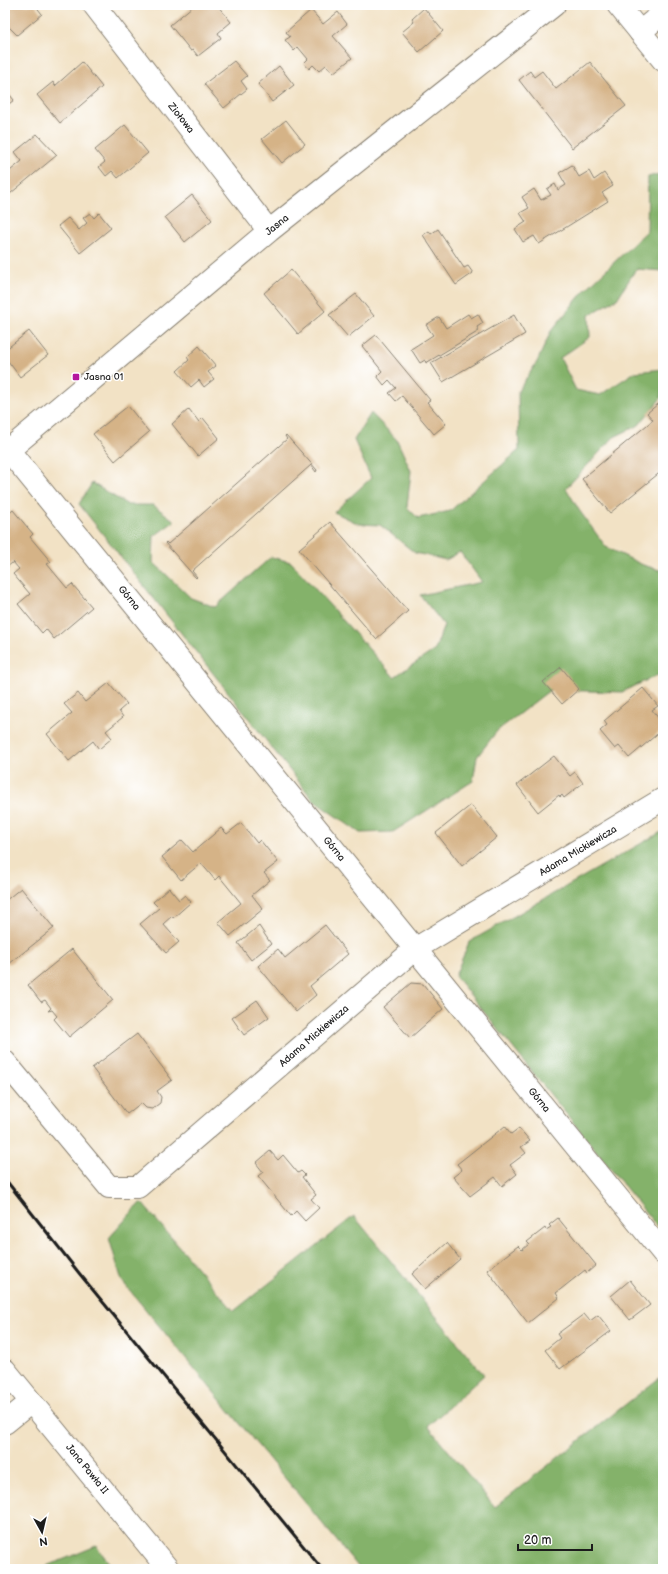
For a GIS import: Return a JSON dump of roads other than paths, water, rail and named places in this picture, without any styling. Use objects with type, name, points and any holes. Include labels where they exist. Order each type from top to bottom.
[{"type":"street","name":"Ziołowa","points":[[94,5],[269,231]]},
{"type":"street","name":"Jasna","points":[[6,450],[269,231],[554,5]]},
{"type":"street","points":[[618,5],[663,60]]},
{"type":"street","points":[[640,32],[663,14]]},
{"type":"street","name":"Górna","points":[[6,450],[663,1252]]},
{"type":"street","name":"Adama Mickiewicza","points":[[5,1062],[109,1187],[138,1186],[415,949],[663,799]]},
{"type":"street","name":"Jana Pawła II","points":[[5,1370],[168,1569]]},
{"type":"street","points":[[5,1423],[31,1402]]},
{"type":"railway","points":[[5,1179],[79,1273],[322,1569]]},
{"type":"place","name":"Jasna 01","points":[[76,377]]}]
